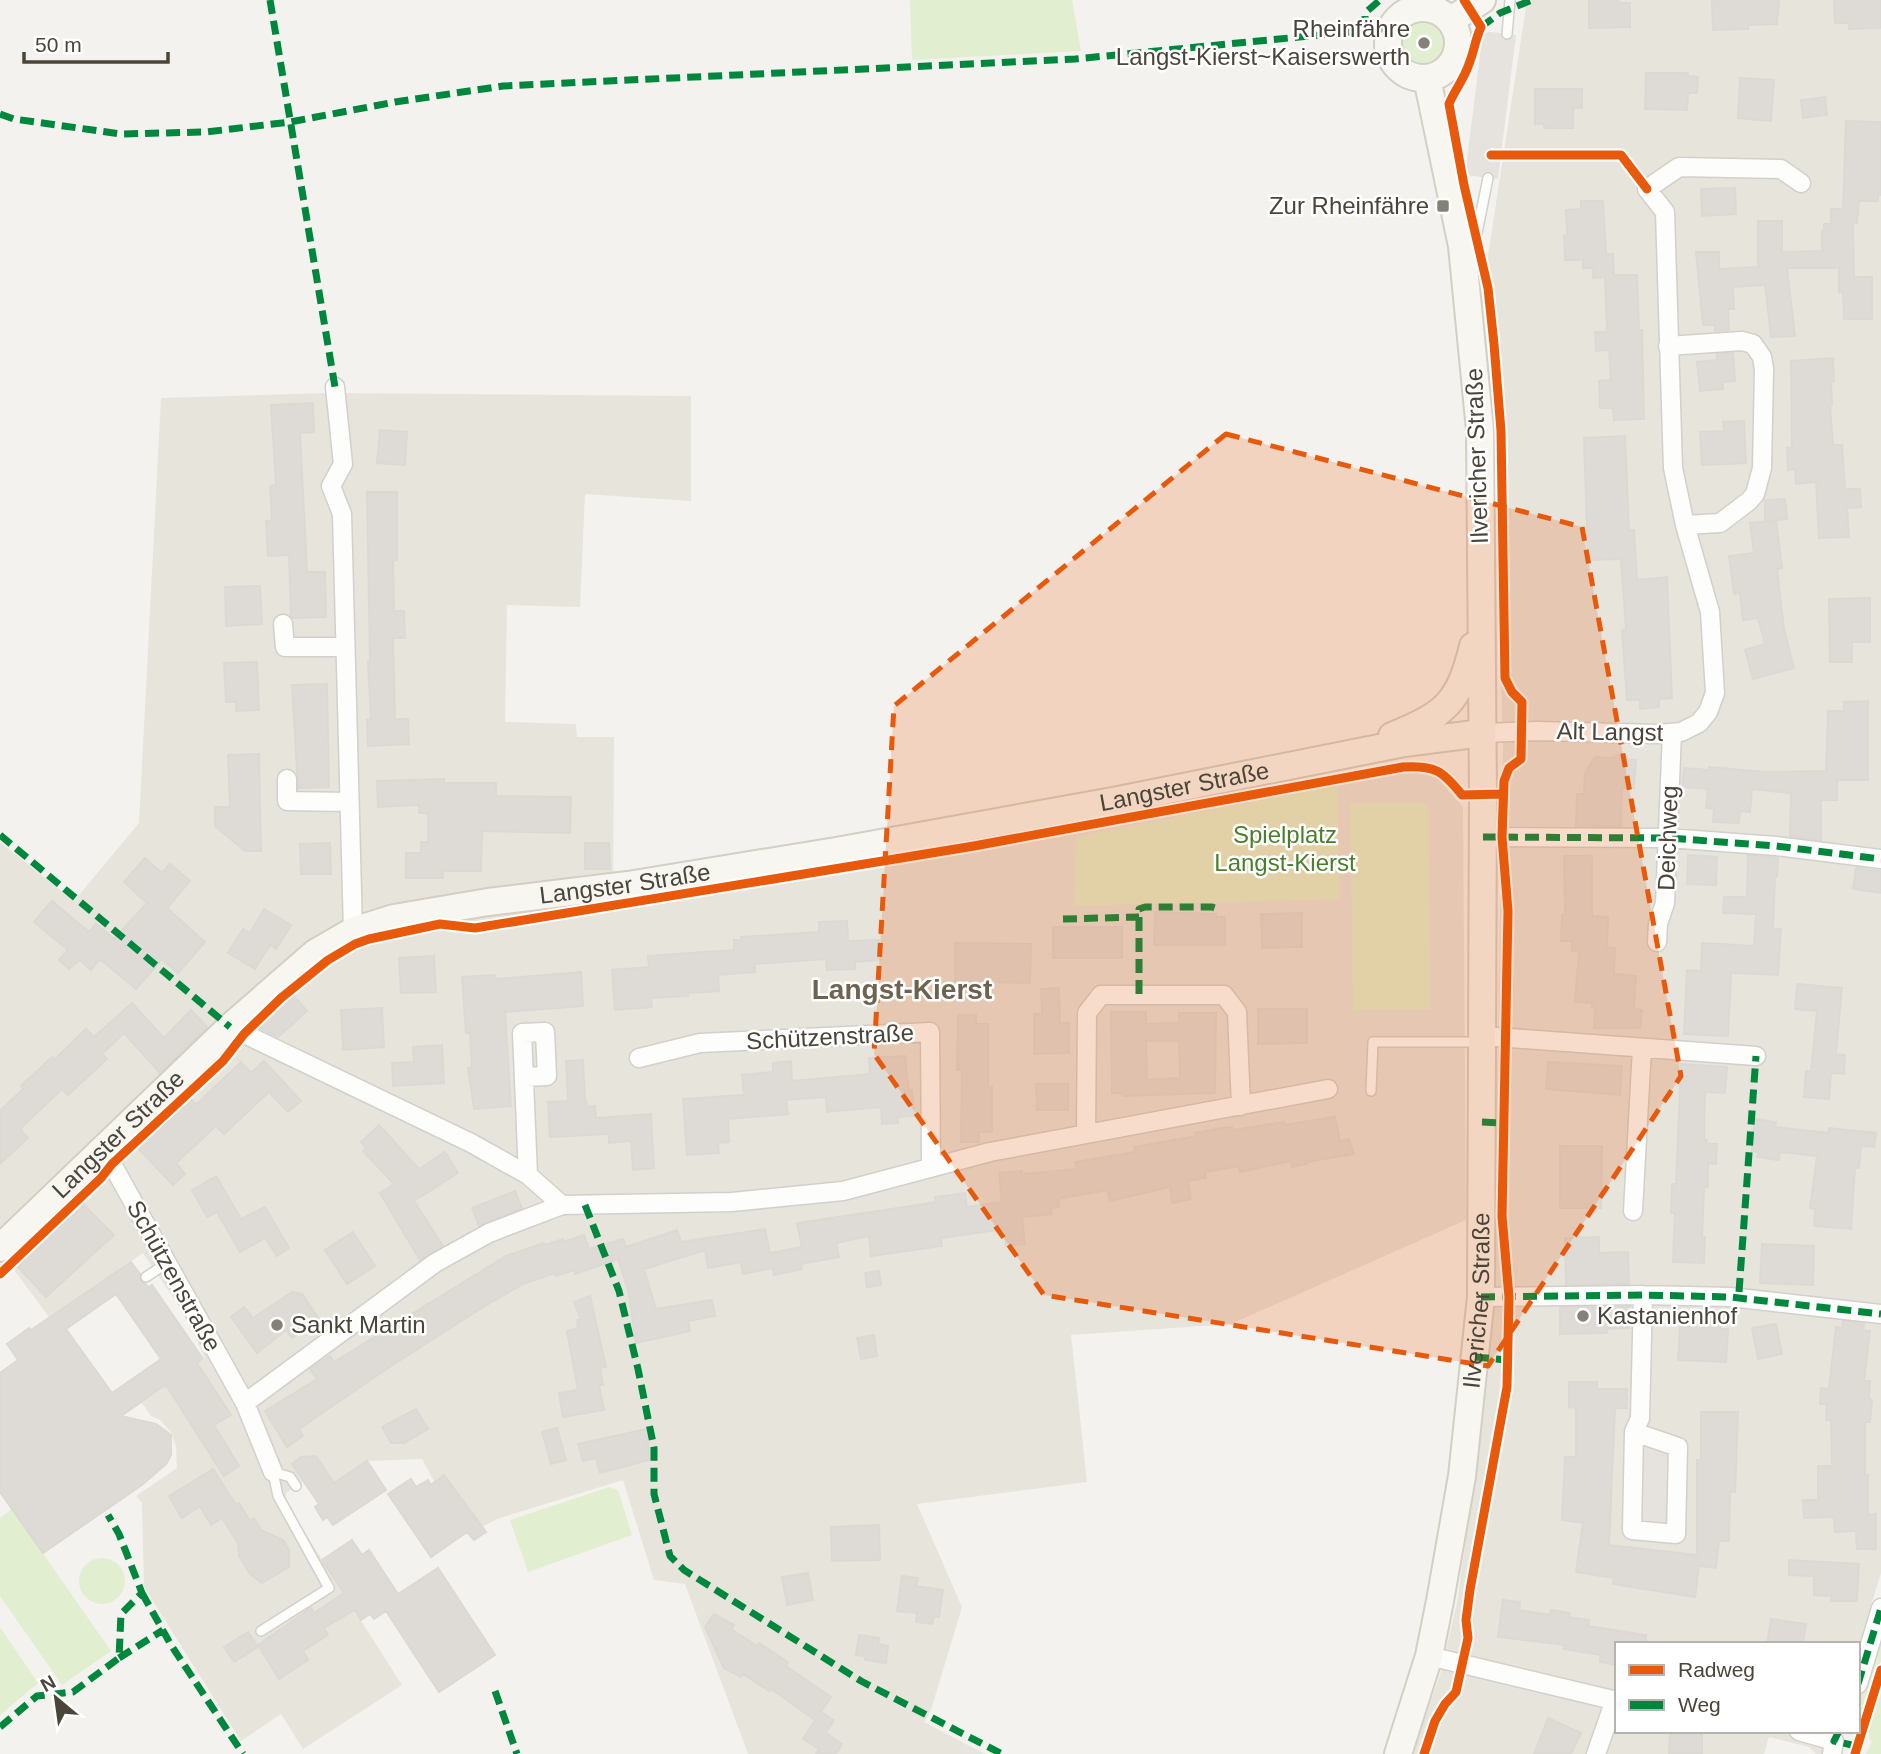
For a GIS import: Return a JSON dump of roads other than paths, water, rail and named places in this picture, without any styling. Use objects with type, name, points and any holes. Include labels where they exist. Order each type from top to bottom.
[{"type":"street","points":[[1451,20],[1482,0]]},
{"type":"street","points":[[1390,8],[1434,9],[1451,20],[1457,32],[1457,54],[1446,70],[1427,78],[1409,75],[1400,69],[1389,52],[1390,8]]},
{"type":"street","name":"Ilvericher Straße","points":[[1398,1754],[1429,1656],[1462,1476],[1481,1297],[1483,837],[1480,430],[1462,246],[1427,78]]},
{"type":"street","points":[[1647,189],[1679,167],[1781,169],[1801,183]]},
{"type":"street","name":"Alt Langst","points":[[1482,733],[1681,732],[1699,723],[1708,712],[1715,693],[1710,612],[1685,525],[1673,468],[1665,212],[1647,189]]},
{"type":"street","points":[[1668,346],[1742,341],[1754,344],[1762,357],[1764,369],[1762,468],[1755,494],[1720,523],[1685,525]]},
{"type":"street","points":[[335,387],[343,464],[331,486],[342,514],[352,931]]},
{"type":"street","name":"Langster Straße","points":[[1364,751],[1437,715],[1450,704],[1459,689],[1480,613]]},
{"type":"street","points":[[283,624],[285,647],[345,647]]},
{"type":"street","name":"Langster Straße","points":[[0,1248],[230,1027],[315,953],[352,931],[394,918],[488,902],[628,885],[836,852],[1364,751],[1482,733]]},
{"type":"street","name":"Deichweg","points":[[1657,942],[1658,924],[1665,903],[1672,733]]},
{"type":"street","points":[[286,779],[286,801],[348,802]]},
{"type":"street","points":[[1483,837],[1668,838],[1776,846],[1881,859]]},
{"type":"street","points":[[1086,1134],[1087,1013],[1101,995],[1224,995],[1237,1012],[1241,1105]]},
{"type":"street","points":[[230,1027],[471,1143],[528,1175],[562,1205]]},
{"type":"street","name":"Schützenstraße","points":[[639,1058],[699,1043],[930,1032],[931,1166]]},
{"type":"street","points":[[1483,1038],[1756,1056]]},
{"type":"street","points":[[1633,1211],[1642,1048]]},
{"type":"street","points":[[524,1077],[528,1175]]},
{"type":"street","points":[[245,1404],[435,1264],[489,1233],[562,1205],[732,1202],[843,1191],[931,1166],[1328,1089]]},
{"type":"street","name":"Schützenstraße","points":[[103,1148],[245,1404],[273,1472]]},
{"type":"street","points":[[1634,1432],[1678,1447],[1676,1534],[1632,1530],[1634,1432],[1640,1418],[1643,1295]]},
{"type":"street","points":[[1481,1297],[1730,1297],[1881,1314]]},
{"type":"street","points":[[1860,1677],[1881,1608]]},
{"type":"street","points":[[1429,1656],[1615,1700]]},
{"type":"street","points":[[1596,1754],[1615,1703]]},
{"type":"street","points":[[1806,1733],[1835,1742]]},
{"type":"lane","points":[[1507,34],[1510,0]]},
{"type":"lane","points":[[1559,155],[1620,155],[1647,189]]},
{"type":"lane","points":[[1462,246],[1476,238],[1488,178]]},
{"type":"lane","points":[[1371,1091],[1373,1042],[1483,1038]]},
{"type":"lane","points":[[146,1277],[167,1263]]},
{"type":"lane","points":[[261,1631],[329,1588],[278,1496],[273,1472],[290,1477],[296,1486]]},
{"type":"place","name":"Rheinfähre Langst-Kierst~Kaiserswerth","points":[[1424,43]]},
{"type":"place","name":"Zur Rheinfähre","points":[[1443,206]]},
{"type":"place","name":"Kastanienhof","points":[[1583,1316]]},
{"type":"place","name":"Sankt Martin","points":[[277,1325]]},
{"type":"district","name":"Langst-Kierst","points":[[902,989]]},
{"type":"park label","name":"Spielplatz Langst-Kierst","points":[[1285,849]]}]
